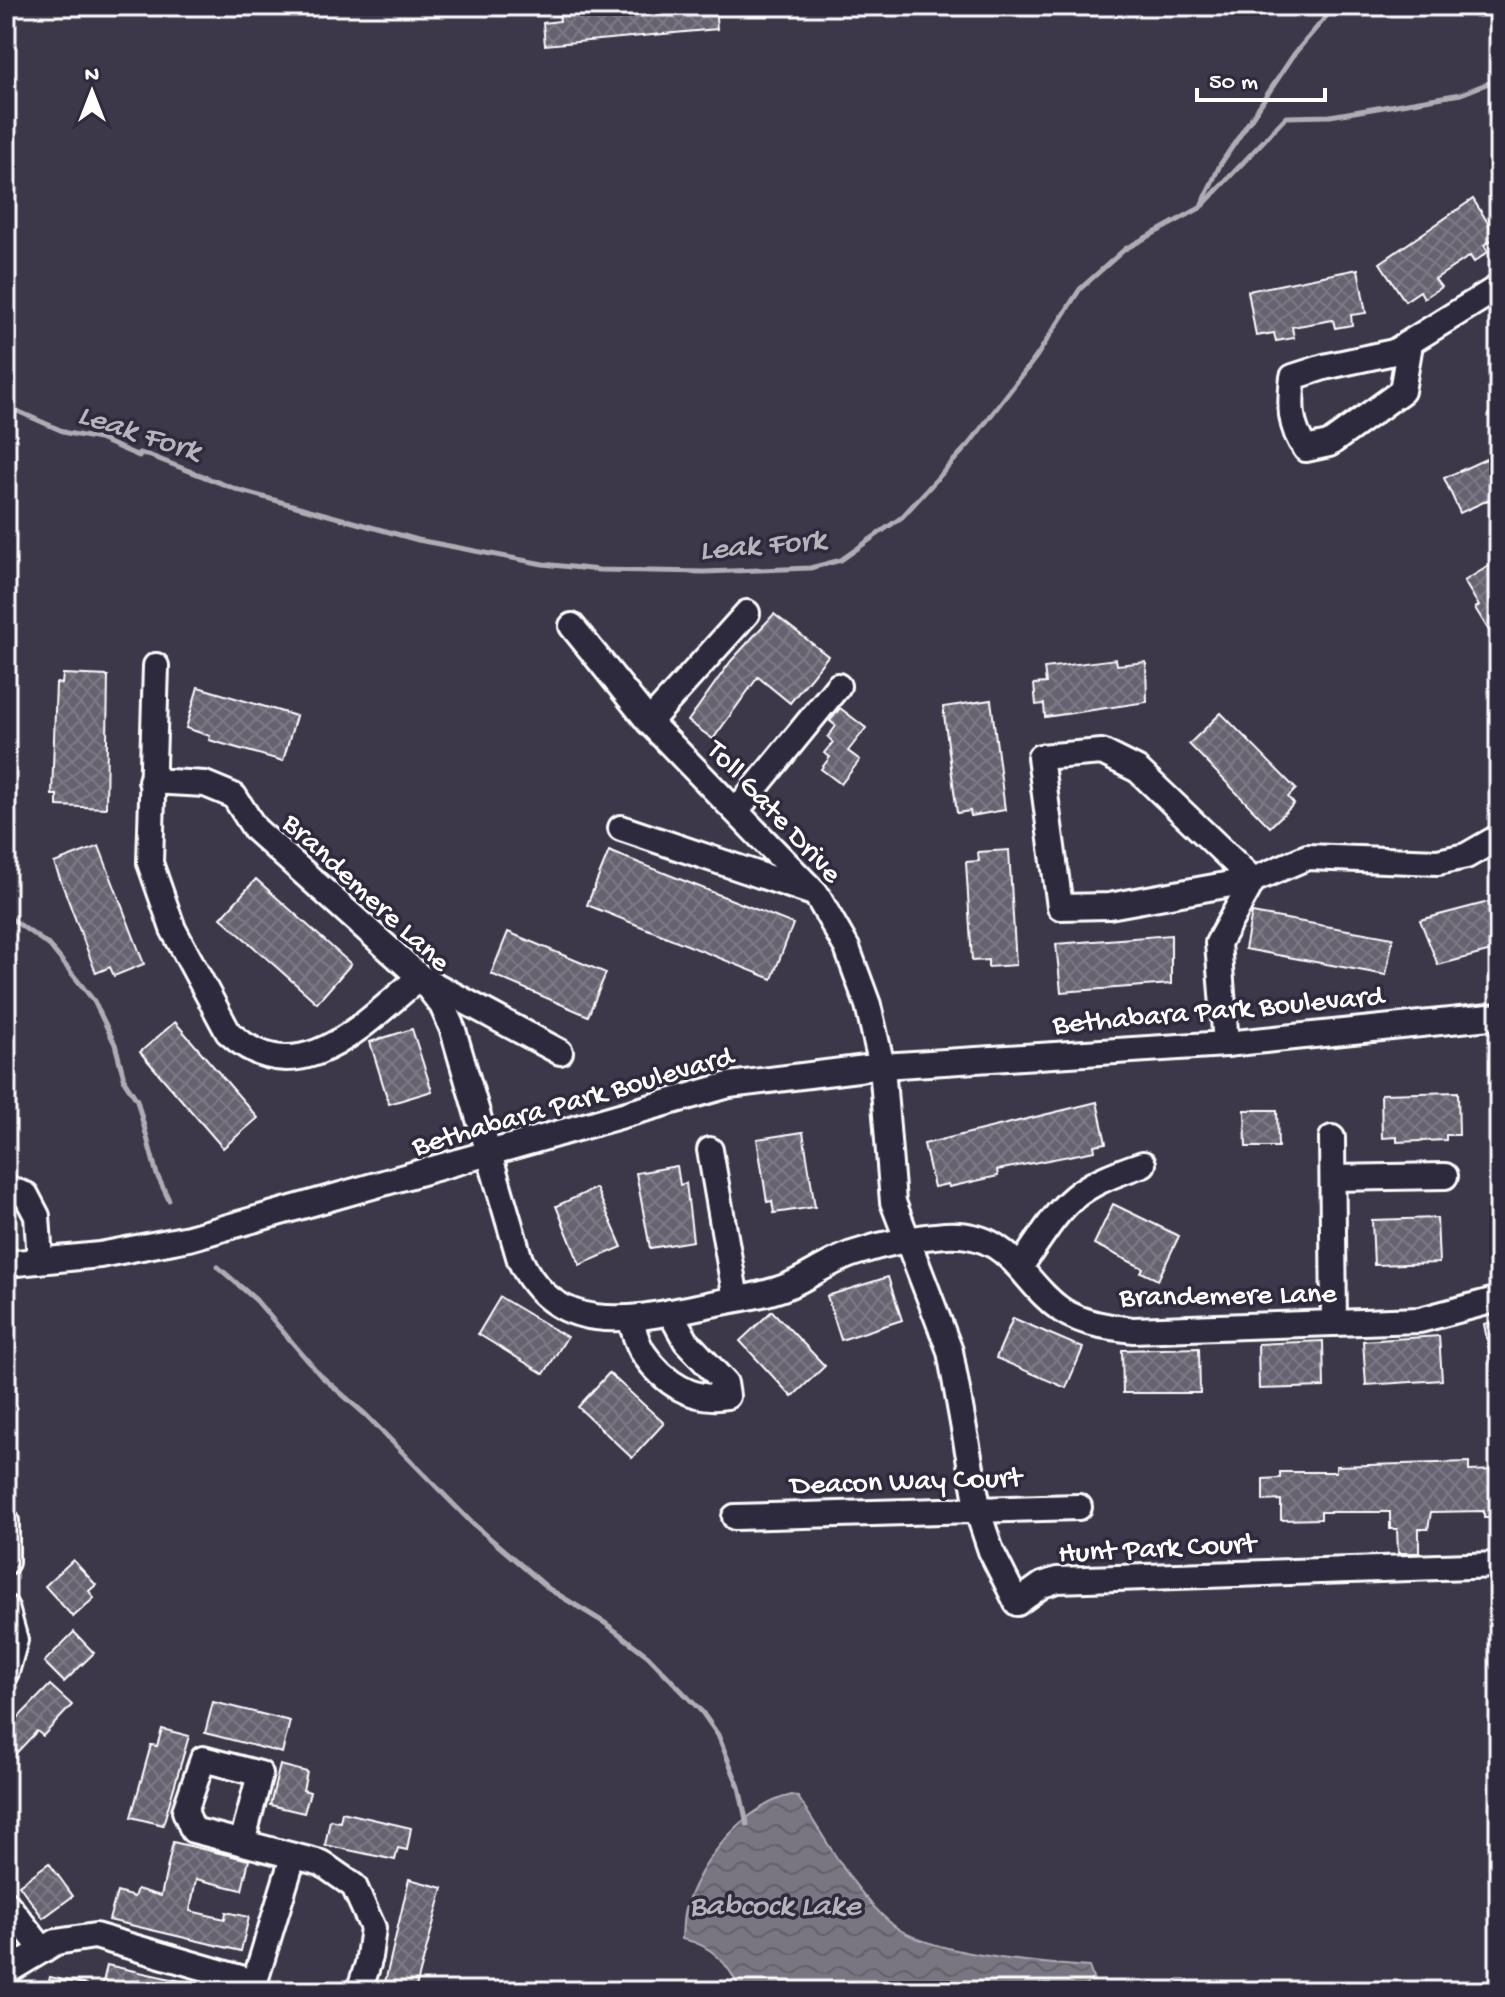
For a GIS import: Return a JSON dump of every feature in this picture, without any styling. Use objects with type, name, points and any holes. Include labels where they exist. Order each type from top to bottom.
[{"type":"street","points":[[1410,344],[1402,391],[1329,444],[1306,449],[1296,436],[1289,407],[1293,377],[1394,352],[1499,287]]},
{"type":"street","points":[[649,722],[747,613]]},
{"type":"street","name":"Toll Gate Drive","points":[[572,626],[649,722],[816,894],[847,948],[858,976],[882,1066],[889,1179],[900,1224],[908,1242]]},
{"type":"street","points":[[156,666],[148,832],[156,885],[173,929],[215,1012],[239,1042],[267,1056],[283,1058],[306,1057],[328,1050],[420,977],[560,1052]]},
{"type":"street","points":[[736,811],[838,686]]},
{"type":"street","points":[[1253,880],[1138,770],[1102,752],[1040,757],[1060,907],[1109,906],[1253,880],[1307,857],[1438,862],[1466,856],[1499,837]]},
{"type":"street","name":"Brandemere Lane","points":[[151,781],[205,784],[234,796],[255,829],[420,977],[442,1005],[453,1030],[520,1260],[540,1293],[575,1312],[597,1318],[630,1319],[670,1312],[788,1286],[858,1252],[961,1236],[992,1244],[1021,1266],[1053,1303],[1079,1319],[1133,1330],[1420,1320],[1499,1299]]},
{"type":"street","points":[[621,828],[816,894]]},
{"type":"street","points":[[1226,1044],[1218,943],[1253,880]]},
{"type":"street","name":"Bethabara Park Boulevard","points":[[6,1264],[100,1255],[189,1238],[488,1156],[729,1085],[882,1066],[1226,1044],[1499,1016]]},
{"type":"street","points":[[1332,1138],[1334,1323]]},
{"type":"street","points":[[710,1150],[736,1299]]},
{"type":"street","points":[[1021,1266],[1065,1202],[1087,1185],[1143,1164]]},
{"type":"street","points":[[1333,1178],[1445,1176]]},
{"type":"street","points":[[6,1188],[26,1195],[37,1216],[40,1260]]},
{"type":"street","name":"Hunt Park Court","points":[[908,1242],[955,1373],[977,1507],[991,1551],[1017,1603],[1042,1585],[1057,1580],[1499,1565]]},
{"type":"street","points":[[630,1319],[643,1354],[685,1394],[710,1399],[727,1396],[725,1383],[686,1341],[670,1312]]},
{"type":"street","name":"Deacon Way Court","points":[[735,1517],[977,1507],[1079,1507]]},
{"type":"street","points":[[6,1521],[6,1562]]},
{"type":"street","points":[[6,1608],[15,1640],[6,1672]]},
{"type":"street","points":[[242,1843],[321,1863],[354,1886],[373,1928],[368,1964],[359,1991]]},
{"type":"street","points":[[6,1972],[56,1942],[95,1936],[253,1986],[293,1857]]},
{"type":"street","points":[[6,1903],[43,1950]]},
{"type":"water","name":"Babcock Lake","points":[[792,1795],[798,1797],[865,1897],[893,1925],[932,1944],[986,1956],[1089,1967],[1093,1978],[1080,1991],[741,1991],[718,1957],[702,1946],[682,1939],[685,1907],[704,1869],[728,1836],[758,1810]]},
{"type":"building","points":[[558,6],[715,6],[717,29],[545,45],[543,23],[560,21]]},
{"type":"building","points":[[1473,199],[1497,237],[1484,245],[1488,252],[1474,262],[1470,256],[1435,279],[1441,287],[1424,298],[1420,291],[1405,301],[1380,263]]},
{"type":"building","points":[[1358,269],[1366,313],[1351,315],[1352,325],[1335,328],[1333,320],[1292,327],[1294,338],[1276,341],[1274,333],[1256,336],[1248,291]]},
{"type":"building","points":[[1499,453],[1499,495],[1460,513],[1444,478]]},
{"type":"building","points":[[1499,560],[1499,647],[1475,608],[1479,606],[1464,581]]},
{"type":"building","points":[[774,614],[828,656],[790,703],[758,677],[713,739],[688,721],[731,661]]},
{"type":"building","points":[[1116,659],[1117,665],[1146,662],[1147,702],[1045,717],[1044,704],[1036,705],[1034,684],[1046,683],[1044,668]]},
{"type":"building","points":[[63,674],[108,676],[106,808],[57,806],[57,795],[52,795],[56,683],[62,684]]},
{"type":"building","points":[[198,687],[296,716],[283,761],[209,740],[210,736],[186,728]]},
{"type":"building","points":[[991,700],[1005,810],[971,816],[970,811],[957,813],[943,707]]},
{"type":"building","points":[[840,708],[866,728],[848,751],[860,760],[841,784],[821,769],[830,757],[824,753],[833,742],[828,737],[836,726],[830,721]]},
{"type":"building","points":[[1221,713],[1296,789],[1288,797],[1294,804],[1270,827],[1189,744]]},
{"type":"building","points":[[99,846],[144,964],[114,976],[110,967],[96,973],[54,863]]},
{"type":"building","points":[[1009,850],[1016,965],[988,967],[988,960],[972,961],[966,862],[979,861],[978,852]]},
{"type":"building","points":[[609,851],[793,924],[772,979],[587,905]]},
{"type":"building","points":[[256,879],[351,964],[317,1003],[221,918]]},
{"type":"building","points":[[1496,900],[1499,949],[1438,965],[1420,920]]},
{"type":"building","points":[[1252,913],[1393,938],[1386,975],[1245,949]]},
{"type":"building","points":[[508,932],[606,973],[588,1016],[491,974]]},
{"type":"building","points":[[1171,935],[1171,984],[1061,992],[1056,944]]},
{"type":"building","points":[[175,1022],[258,1118],[223,1148],[140,1052]]},
{"type":"building","points":[[412,1029],[432,1091],[389,1104],[370,1042]]},
{"type":"building","points":[[1458,1092],[1459,1135],[1446,1135],[1446,1140],[1397,1142],[1397,1137],[1382,1138],[1381,1094]]},
{"type":"building","points":[[1097,1102],[1106,1143],[1094,1145],[1095,1151],[997,1170],[998,1176],[949,1187],[948,1184],[934,1187],[924,1144]]},
{"type":"building","points":[[1245,1110],[1277,1110],[1278,1147],[1246,1147]]},
{"type":"building","points":[[803,1132],[815,1207],[774,1213],[772,1201],[767,1202],[757,1139]]},
{"type":"building","points":[[677,1166],[680,1185],[686,1183],[693,1241],[650,1248],[636,1173]]},
{"type":"building","points":[[596,1188],[622,1247],[580,1265],[556,1206]]},
{"type":"building","points":[[1113,1204],[1179,1236],[1158,1280],[1141,1272],[1143,1268],[1094,1244]]},
{"type":"building","points":[[1437,1218],[1439,1263],[1374,1265],[1372,1220]]},
{"type":"building","points":[[888,1277],[902,1320],[841,1340],[827,1296]]},
{"type":"building","points":[[500,1297],[567,1337],[544,1374],[478,1334]]},
{"type":"building","points":[[772,1311],[825,1366],[792,1397],[740,1341]]},
{"type":"building","points":[[1013,1318],[1083,1348],[1066,1388],[996,1358]]},
{"type":"building","points":[[1499,1321],[1499,1369],[1493,1369],[1484,1324]]},
{"type":"building","points":[[1439,1336],[1442,1380],[1366,1385],[1363,1341]]},
{"type":"building","points":[[1323,1341],[1324,1387],[1259,1389],[1258,1344]]},
{"type":"building","points":[[1199,1348],[1200,1393],[1123,1393],[1122,1350]]},
{"type":"building","points":[[609,1373],[664,1423],[632,1458],[578,1407]]},
{"type":"building","points":[[1469,1462],[1469,1471],[1499,1470],[1499,1517],[1484,1517],[1484,1511],[1431,1512],[1428,1529],[1419,1529],[1419,1553],[1398,1553],[1397,1529],[1390,1529],[1390,1512],[1321,1512],[1321,1519],[1281,1520],[1281,1500],[1263,1501],[1263,1479],[1280,1478],[1280,1472],[1336,1472],[1336,1466]]},
{"type":"building","points":[[73,1560],[96,1585],[89,1591],[94,1598],[73,1617],[45,1586]]},
{"type":"building","points":[[74,1632],[94,1653],[64,1682],[44,1662]]},
{"type":"building","points":[[50,1685],[72,1705],[43,1736],[37,1731],[6,1764],[6,1718],[13,1723]]},
{"type":"building","points":[[213,1702],[290,1721],[282,1753],[205,1733]]},
{"type":"building","points":[[162,1729],[189,1736],[163,1825],[131,1817],[151,1745],[157,1746]]},
{"type":"building","points":[[280,1765],[307,1772],[303,1790],[310,1792],[304,1813],[270,1805]]},
{"type":"building","points":[[342,1812],[411,1828],[407,1850],[398,1848],[395,1860],[325,1845],[330,1820],[340,1822]]},
{"type":"building","points":[[173,1842],[249,1860],[242,1890],[196,1879],[190,1911],[225,1919],[226,1912],[249,1917],[241,1951],[109,1920],[117,1892],[134,1897],[137,1889],[161,1896]]},
{"type":"building","points":[[49,1863],[73,1896],[43,1918],[19,1885]]},
{"type":"building","points":[[409,1879],[443,1888],[415,1991],[383,1991]]},
{"type":"building","points":[[107,1965],[199,1985],[199,1991],[101,1991]]},
{"type":"building","points":[[50,1977],[88,1985],[88,1991],[46,1991]]},
{"type":"waterway","name":"Leak Fork","points":[[6,406],[67,433],[99,439],[139,456],[139,453],[151,456],[238,490],[418,540],[543,564],[599,570],[704,572],[810,568],[841,560],[902,517],[969,444],[1036,357],[1080,289],[1125,249],[1200,208],[1220,165],[1295,53],[1335,6]]},
{"type":"waterway","points":[[1203,205],[1286,117],[1330,116],[1461,94],[1499,79]]},
{"type":"waterway","points":[[6,915],[50,946],[94,1001],[115,1044],[125,1082],[137,1100],[157,1175],[169,1200]]},
{"type":"waterway","points":[[218,1267],[256,1300],[320,1375],[366,1415],[471,1522],[549,1589],[605,1623],[648,1656],[702,1712],[718,1735],[739,1787],[747,1824]]}]
